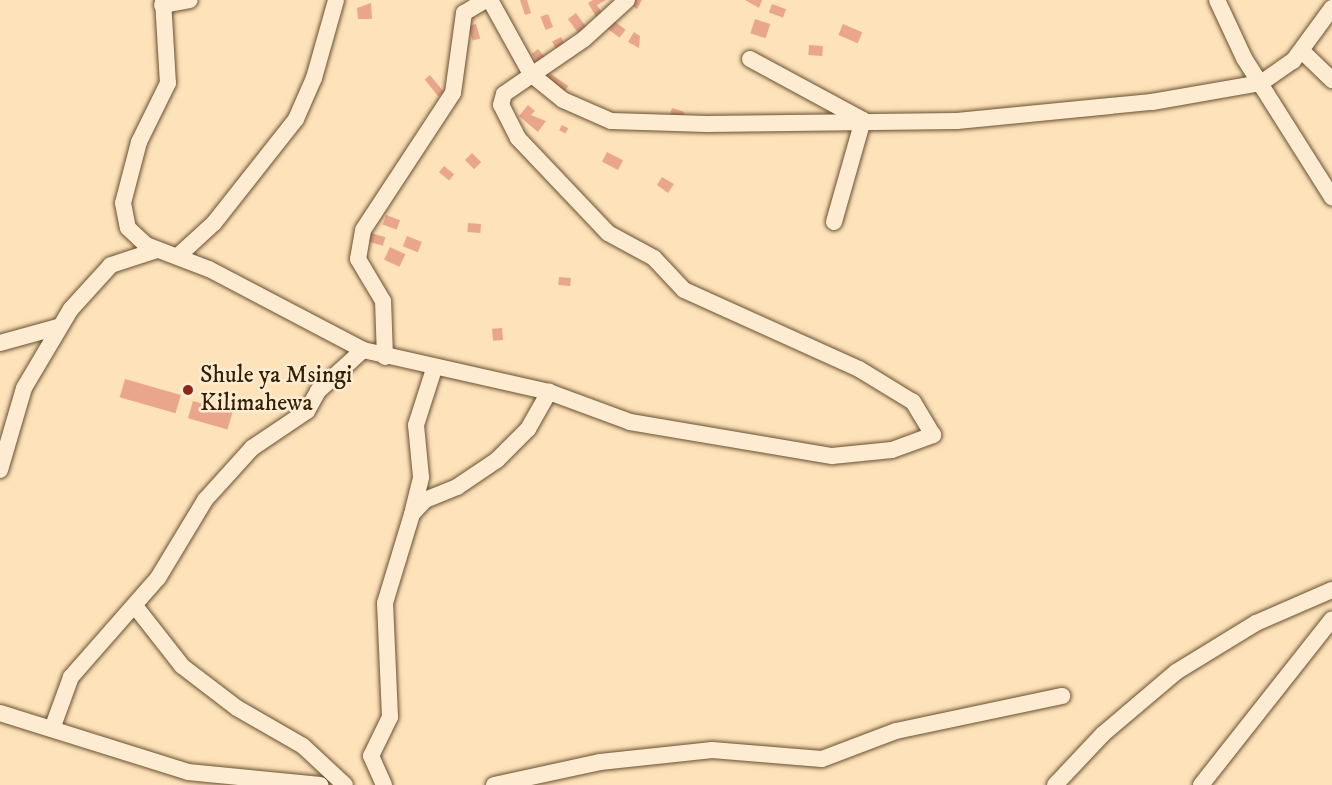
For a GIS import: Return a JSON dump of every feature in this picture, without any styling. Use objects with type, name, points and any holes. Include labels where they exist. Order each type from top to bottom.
[{"type":"street","points":[[190,0],[163,3],[170,73],[140,142],[123,203],[128,228],[158,250],[178,256],[363,350],[434,369],[549,392],[672,431],[832,456],[892,450],[933,435],[913,402],[860,369],[696,298],[675,284],[654,258],[608,233],[536,160],[508,121],[504,94],[584,39],[627,0]]},
{"type":"street","points":[[178,256],[214,223],[296,119],[314,78],[336,0]]},
{"type":"street","points":[[385,357],[383,301],[358,259],[363,230],[453,93],[464,13],[488,0],[531,74],[563,99],[611,121],[957,122],[1035,115],[1261,83],[1302,51],[1332,8]]},
{"type":"street","points":[[1217,0],[1261,83],[1332,197]]},
{"type":"street","points":[[1302,51],[1332,80]]},
{"type":"street","points":[[750,59],[863,120]]},
{"type":"street","points":[[834,222],[863,120]]},
{"type":"street","points":[[0,470],[24,388],[58,327],[101,271],[158,250]]},
{"type":"street","points":[[0,343],[58,327]]},
{"type":"street","points":[[52,729],[71,677],[135,606],[231,470],[269,435],[307,411],[318,391],[363,350]]},
{"type":"street","points":[[384,785],[371,756],[390,717],[385,603],[421,477],[416,425],[434,369]]},
{"type":"street","points":[[412,514],[424,500],[457,487],[497,460],[528,429],[549,392]]},
{"type":"street","points":[[1055,785],[1103,734],[1176,672],[1256,623],[1332,590]]},
{"type":"street","points":[[135,606],[182,666],[237,708],[303,746],[345,785]]},
{"type":"street","points":[[1201,785],[1329,628]]},
{"type":"street","points":[[494,785],[600,762],[712,750],[822,759],[896,731],[1062,696]]},
{"type":"street","points":[[0,713],[52,729],[187,778],[320,785]]},
{"type":"building","points":[[520,0],[527,0],[531,13],[525,15]]},
{"type":"building","points":[[593,0],[606,0],[597,5],[604,16],[598,20],[588,3]]},
{"type":"building","points":[[633,0],[642,0],[637,9],[630,4]]},
{"type":"building","points":[[745,0],[762,0],[759,8]]},
{"type":"building","points":[[371,3],[372,19],[358,19],[357,8]]},
{"type":"building","points":[[772,4],[786,9],[783,18],[769,12]]},
{"type":"building","points":[[576,13],[589,31],[581,37],[568,19]]},
{"type":"building","points":[[548,14],[553,27],[546,30],[541,17]]},
{"type":"building","points":[[755,19],[770,24],[766,38],[750,33]]},
{"type":"building","points":[[613,20],[626,30],[619,38],[607,28]]},
{"type":"building","points":[[476,24],[480,38],[472,41],[468,26]]},
{"type":"building","points":[[843,24],[862,32],[858,43],[838,35]]},
{"type":"building","points":[[634,32],[640,36],[639,48],[628,42]]},
{"type":"building","points":[[561,37],[566,47],[557,51],[552,42]]},
{"type":"building","points":[[809,45],[823,46],[822,56],[808,55]]},
{"type":"building","points":[[538,49],[546,59],[540,64],[532,54]]},
{"type":"building","points":[[551,74],[568,86],[563,93],[546,81]]},
{"type":"building","points":[[430,75],[444,92],[438,97],[425,79]]},
{"type":"building","points":[[528,105],[535,111],[531,115],[546,121],[538,132],[519,116]]},
{"type":"building","points":[[672,108],[684,112],[681,122],[669,118]]},
{"type":"building","points":[[562,125],[568,128],[566,134],[559,130]]},
{"type":"building","points":[[607,152],[623,160],[618,170],[602,162]]},
{"type":"building","points":[[472,153],[481,162],[474,169],[465,160]]},
{"type":"building","points":[[444,166],[454,174],[449,180],[439,172]]},
{"type":"building","points":[[662,177],[674,184],[668,193],[657,185]]},
{"type":"building","points":[[386,215],[400,220],[397,230],[383,224]]},
{"type":"building","points":[[468,223],[481,224],[480,233],[467,232]]},
{"type":"building","points":[[371,233],[385,237],[383,246],[369,242]]},
{"type":"building","points":[[407,236],[422,242],[418,252],[403,246]]},
{"type":"building","points":[[390,247],[405,254],[399,267],[384,260]]},
{"type":"building","points":[[559,277],[571,278],[570,286],[558,285]]},
{"type":"building","points":[[502,328],[503,340],[493,341],[492,329]]},
{"type":"building","points":[[125,379],[181,395],[176,413],[120,397]]},
{"type":"building","points":[[193,401],[232,412],[227,430],[188,418]]},
{"type":"place","name":"Shule ya Msingi Kilimahewa","points":[[188,390]]}]
